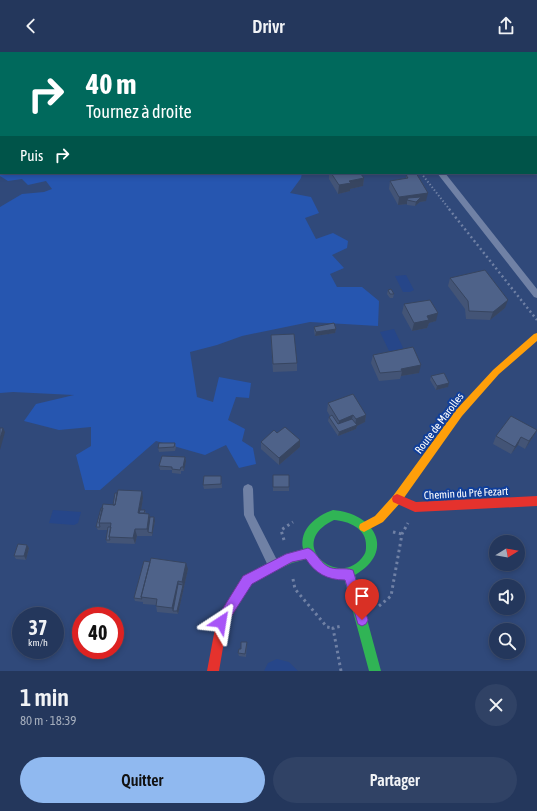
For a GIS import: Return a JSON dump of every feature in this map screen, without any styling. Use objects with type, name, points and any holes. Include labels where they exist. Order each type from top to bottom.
[{"type":"street","name":"Route de Marolles","points":[[364,527],[379,519],[398,499],[459,413],[496,372],[537,336]]},
{"type":"street","name":"Chemin du Pré Fezart","points":[[398,499],[415,507],[537,501]]},
{"type":"street","points":[[333,515],[345,515],[356,520],[364,527],[370,536],[372,548],[369,559],[361,569],[349,574],[336,575],[326,572],[316,565],[308,553],[308,536],[312,526],[321,519],[333,515]]},
{"type":"street","points":[[212,671],[221,622],[248,580],[290,558],[308,553]]},
{"type":"street","points":[[349,574],[375,671]]},
{"type":"lane","points":[[442,174],[537,295]]},
{"type":"lane","points":[[248,489],[249,515],[274,566]]},
{"type":"path","points":[[422,174],[537,320]]},
{"type":"shaded area","points":[[0,174],[302,174],[301,178],[290,193],[311,197],[319,213],[305,218],[316,239],[333,233],[348,241],[347,248],[332,255],[344,268],[330,274],[337,287],[362,287],[379,301],[378,326],[310,322],[242,336],[217,345],[190,352],[197,397],[213,402],[219,377],[251,383],[249,398],[236,397],[228,420],[245,429],[242,441],[253,448],[256,464],[239,468],[226,445],[205,455],[156,441],[100,490],[85,490],[76,455],[91,446],[91,427],[59,430],[24,421],[36,404],[74,395],[13,392],[0,393],[0,207],[22,194],[44,192],[52,189],[46,181],[28,185],[22,179],[8,181],[0,176]]},
{"type":"shaded area","points":[[406,275],[414,290],[410,292],[403,292],[395,276]]},
{"type":"shaded area","points":[[394,329],[405,352],[391,355],[380,332]]},
{"type":"shaded area","points":[[53,510],[81,512],[78,523],[74,525],[49,523]]},
{"type":"shaded area","points":[[277,659],[289,662],[298,671],[264,671],[268,663]]},
{"type":"building","points":[[332,174],[361,174],[364,178],[349,181],[351,183],[339,185]]},
{"type":"building","points":[[417,174],[428,193],[399,197],[390,181],[408,178],[406,175]]},
{"type":"building","points":[[421,197],[416,202],[407,200],[408,198]]},
{"type":"building","points":[[485,270],[508,300],[493,312],[469,311],[468,301],[450,278]]},
{"type":"building","points":[[391,289],[394,294],[390,294],[388,290]]},
{"type":"building","points":[[430,300],[438,313],[427,316],[429,320],[414,323],[404,304]]},
{"type":"building","points":[[334,323],[336,329],[316,332],[314,327]]},
{"type":"building","points":[[294,334],[297,363],[273,364],[271,335]]},
{"type":"building","points":[[413,347],[421,365],[401,369],[402,371],[380,373],[373,355]]},
{"type":"building","points":[[444,373],[449,383],[437,386],[431,376]]},
{"type":"building","points":[[353,394],[366,415],[356,419],[353,415],[339,421],[328,403]]},
{"type":"building","points":[[332,415],[338,424],[352,419],[357,425],[339,432],[329,417]]},
{"type":"building","points":[[511,416],[537,430],[529,441],[521,437],[515,447],[496,436]]},
{"type":"building","points":[[285,427],[300,440],[279,458],[261,442],[274,430],[277,433]]},
{"type":"building","points":[[0,428],[3,428],[0,439]]},
{"type":"building","points":[[159,443],[175,443],[174,447],[158,448]]},
{"type":"building","points":[[162,456],[185,457],[183,467],[181,467],[180,470],[172,469],[172,467],[159,466]]},
{"type":"building","points":[[273,475],[289,475],[289,487],[273,487]]},
{"type":"building","points":[[204,476],[221,476],[221,484],[203,485]]},
{"type":"building","points":[[118,490],[142,491],[138,513],[149,514],[147,529],[135,529],[133,538],[109,537],[111,523],[99,523],[103,504],[115,505]]},
{"type":"building","points":[[115,493],[117,493],[115,505],[113,505]]},
{"type":"building","points":[[101,508],[103,508],[99,523],[100,527],[96,527]]},
{"type":"building","points":[[140,510],[145,510],[144,513],[139,513]]},
{"type":"building","points":[[150,517],[154,517],[152,533],[148,532]]},
{"type":"building","points":[[108,527],[111,527],[109,537],[110,540],[106,540]]},
{"type":"building","points":[[18,544],[27,545],[24,556],[14,556]]},
{"type":"building","points":[[151,558],[186,563],[182,582],[178,581],[172,608],[156,606],[157,599],[141,597]]},
{"type":"building","points":[[144,561],[150,562],[141,597],[142,599],[134,598]]},
{"type":"building","points":[[178,584],[183,585],[177,611],[173,611]]},
{"type":"building","points":[[241,642],[247,642],[245,654],[238,653],[239,649],[241,649]]},
{"type":"traffic: fast","points":[[333,515],[348,517],[355,520],[361,524],[370,536],[372,544],[371,552],[368,558],[362,564],[349,572],[338,573],[327,571],[318,565],[311,557],[308,547],[309,537],[315,526],[333,515]]},
{"type":"traffic: fast","points":[[262,572],[290,558],[309,553]]},
{"type":"traffic: fast","points":[[349,574],[375,671]]},
{"type":"traffic: slow","points":[[364,527],[379,519],[397,499],[459,413],[496,372],[537,336]]},
{"type":"traffic: jam","points":[[397,499],[415,507],[537,501]]},
{"type":"traffic: jam","points":[[213,671],[221,622],[247,580],[262,572]]},
{"type":"route","points":[[221,622],[248,580],[290,558],[308,553],[316,565],[326,572],[336,575],[349,574],[362,620]]}]
